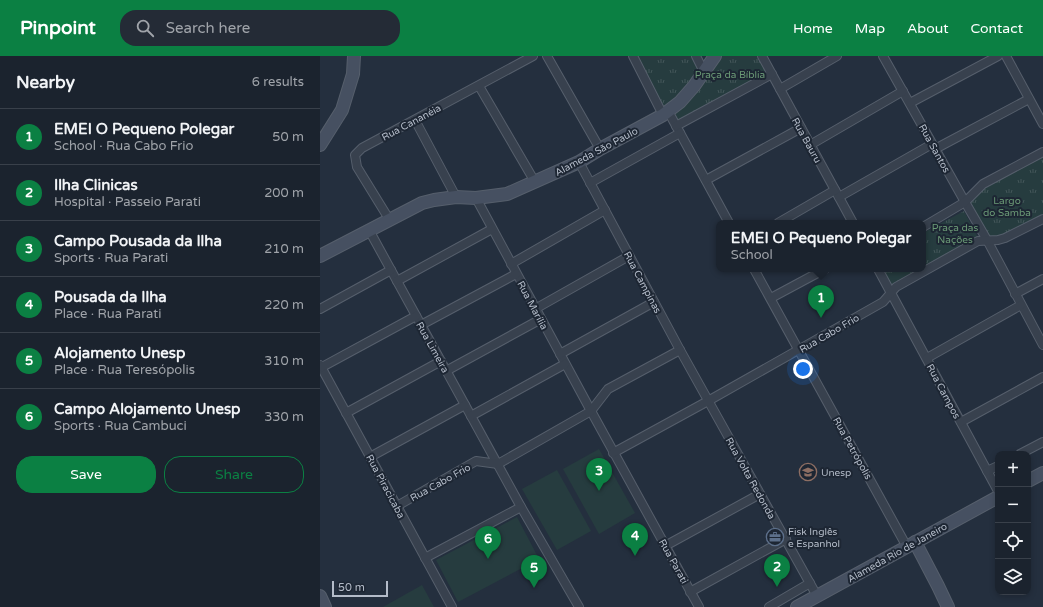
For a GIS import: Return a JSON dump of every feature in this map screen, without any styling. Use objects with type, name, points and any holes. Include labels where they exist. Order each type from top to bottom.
[{"type":"street","points":[[320,145],[342,110],[353,74],[354,56]]},
{"type":"street","name":"Rua Cananéia","points":[[389,219],[357,167],[355,155],[362,148],[532,56]]},
{"type":"street","points":[[547,56],[600,149]]},
{"type":"street","points":[[633,56],[665,113],[678,129],[727,220]]},
{"type":"street","points":[[696,56],[704,72]]},
{"type":"street","name":"Alameda São Paulo","points":[[320,256],[422,203],[456,197],[476,198],[507,194],[579,162],[665,113],[680,102],[694,86],[715,56]]},
{"type":"street","name":"Rua Bauru","points":[[762,56],[852,220]]},
{"type":"street","points":[[780,89],[837,56]]},
{"type":"street","points":[[910,103],[998,56]]},
{"type":"street","points":[[1006,56],[1043,124]]},
{"type":"street","name":"Rua Santos","points":[[886,57],[903,91],[987,240],[1021,305],[1042,340]]},
{"type":"street","points":[[590,183],[772,74]]},
{"type":"street","points":[[479,86],[535,182]]},
{"type":"street","points":[[810,145],[903,91]]},
{"type":"street","points":[[784,220],[1029,99]]},
{"type":"street","points":[[415,120],[456,197]]},
{"type":"street","points":[[706,180],[801,128]]},
{"type":"street","points":[[926,225],[965,202],[983,184],[1043,152]]},
{"type":"street","name":"Rua Campinas","points":[[579,162],[708,401]]},
{"type":"street","name":"Rua Marília","points":[[476,198],[591,411]]},
{"type":"street","points":[[511,264],[605,210]]},
{"type":"street","name":"Rua Cabo Frio","points":[[926,270],[978,241],[998,240],[1005,238],[1043,218]]},
{"type":"street","points":[[397,281],[492,229]]},
{"type":"street","name":"Rua Limeira","points":[[369,230],[521,507],[579,607]]},
{"type":"street","points":[[536,309],[630,256]]},
{"type":"street","points":[[320,309],[391,270]]},
{"type":"street","name":"Rua Petrópolis","points":[[756,272],[911,544]]},
{"type":"street","points":[[770,298],[819,272]]},
{"type":"street","points":[[880,272],[890,292]]},
{"type":"street","name":"Rua Cabo Frio","points":[[613,453],[883,302],[890,292],[896,287],[923,272]]},
{"type":"street","points":[[421,326],[516,274]]},
{"type":"street","points":[[1015,294],[1043,279]]},
{"type":"street","name":"Rua Campos","points":[[890,292],[996,487]]},
{"type":"street","points":[[560,354],[654,302]]},
{"type":"street","points":[[927,358],[1021,305]]},
{"type":"street","points":[[321,366],[416,316]]},
{"type":"street","points":[[446,371],[541,319]]},
{"type":"street","points":[[498,464],[591,411],[608,389],[680,350]]},
{"type":"street","points":[[346,413],[441,361]]},
{"type":"street","points":[[471,416],[565,364]]},
{"type":"street","name":"Rua Piracicaba","points":[[321,366],[452,607]]},
{"type":"street","points":[[961,422],[1043,377]]},
{"type":"street","name":"Rua Volta Redonda","points":[[708,401],[817,596]]},
{"type":"street","points":[[370,457],[465,405]]},
{"type":"street","name":"Rua Parati","points":[[591,411],[699,607]]},
{"type":"street","points":[[1026,451],[1043,442]]},
{"type":"street","name":"Rua Cabo Frio","points":[[397,506],[476,461],[498,464]]},
{"type":"street","points":[[988,471],[995,468]]},
{"type":"street","points":[[1031,479],[1043,473]]},
{"type":"street","points":[[665,546],[760,494]]},
{"type":"street","name":"Alameda Rio de Janeiro","points":[[797,607],[995,500]]},
{"type":"street","points":[[425,558],[521,507]]},
{"type":"street","points":[[690,592],[786,540]]},
{"type":"street","points":[[911,544],[938,586],[948,607]]},
{"type":"street","points":[[769,607],[810,584]]},
{"type":"street","points":[[320,596],[325,607]]},
{"type":"green space","points":[[637,56],[691,56],[698,70],[683,91],[664,107]]},
{"type":"green space","name":"Praça da Bíblia","points":[[720,56],[758,56],[767,74],[679,123],[675,112]]},
{"type":"green space","name":"Largo do Samba","points":[[1043,157],[1043,217],[1006,237],[987,237],[968,204],[983,188]]},
{"type":"green space","name":"Praça das Nações","points":[[964,211],[978,238],[926,266],[926,231]]},
{"type":"green space","name":"Praça das Nações","points":[[884,272],[917,272],[891,286]]},
{"type":"green space","points":[[599,449],[635,513],[599,534],[563,469]]},
{"type":"green space","points":[[557,470],[591,531],[557,550],[522,489]]},
{"type":"green space","points":[[517,517],[539,559],[458,602],[436,560]]},
{"type":"green space","points":[[422,585],[434,607],[383,607]]},
{"type":"place","name":"EMEI O Pequeno Polegar","points":[[821,318]]},
{"type":"place","name":"Unesp","points":[[808,472]]},
{"type":"place","name":"Campo Pousada da Ilha","points":[[599,491]]},
{"type":"place","name":"Fisk Inglês e Espanhol","points":[[775,537]]},
{"type":"place","name":"Pousada da Ilha","points":[[635,556]]},
{"type":"place","name":"Campo Alojamento Unesp","points":[[488,559]]},
{"type":"place","name":"Ilha Clinicas","points":[[777,587]]},
{"type":"place","name":"Alojamento Unesp","points":[[534,588]]}]
